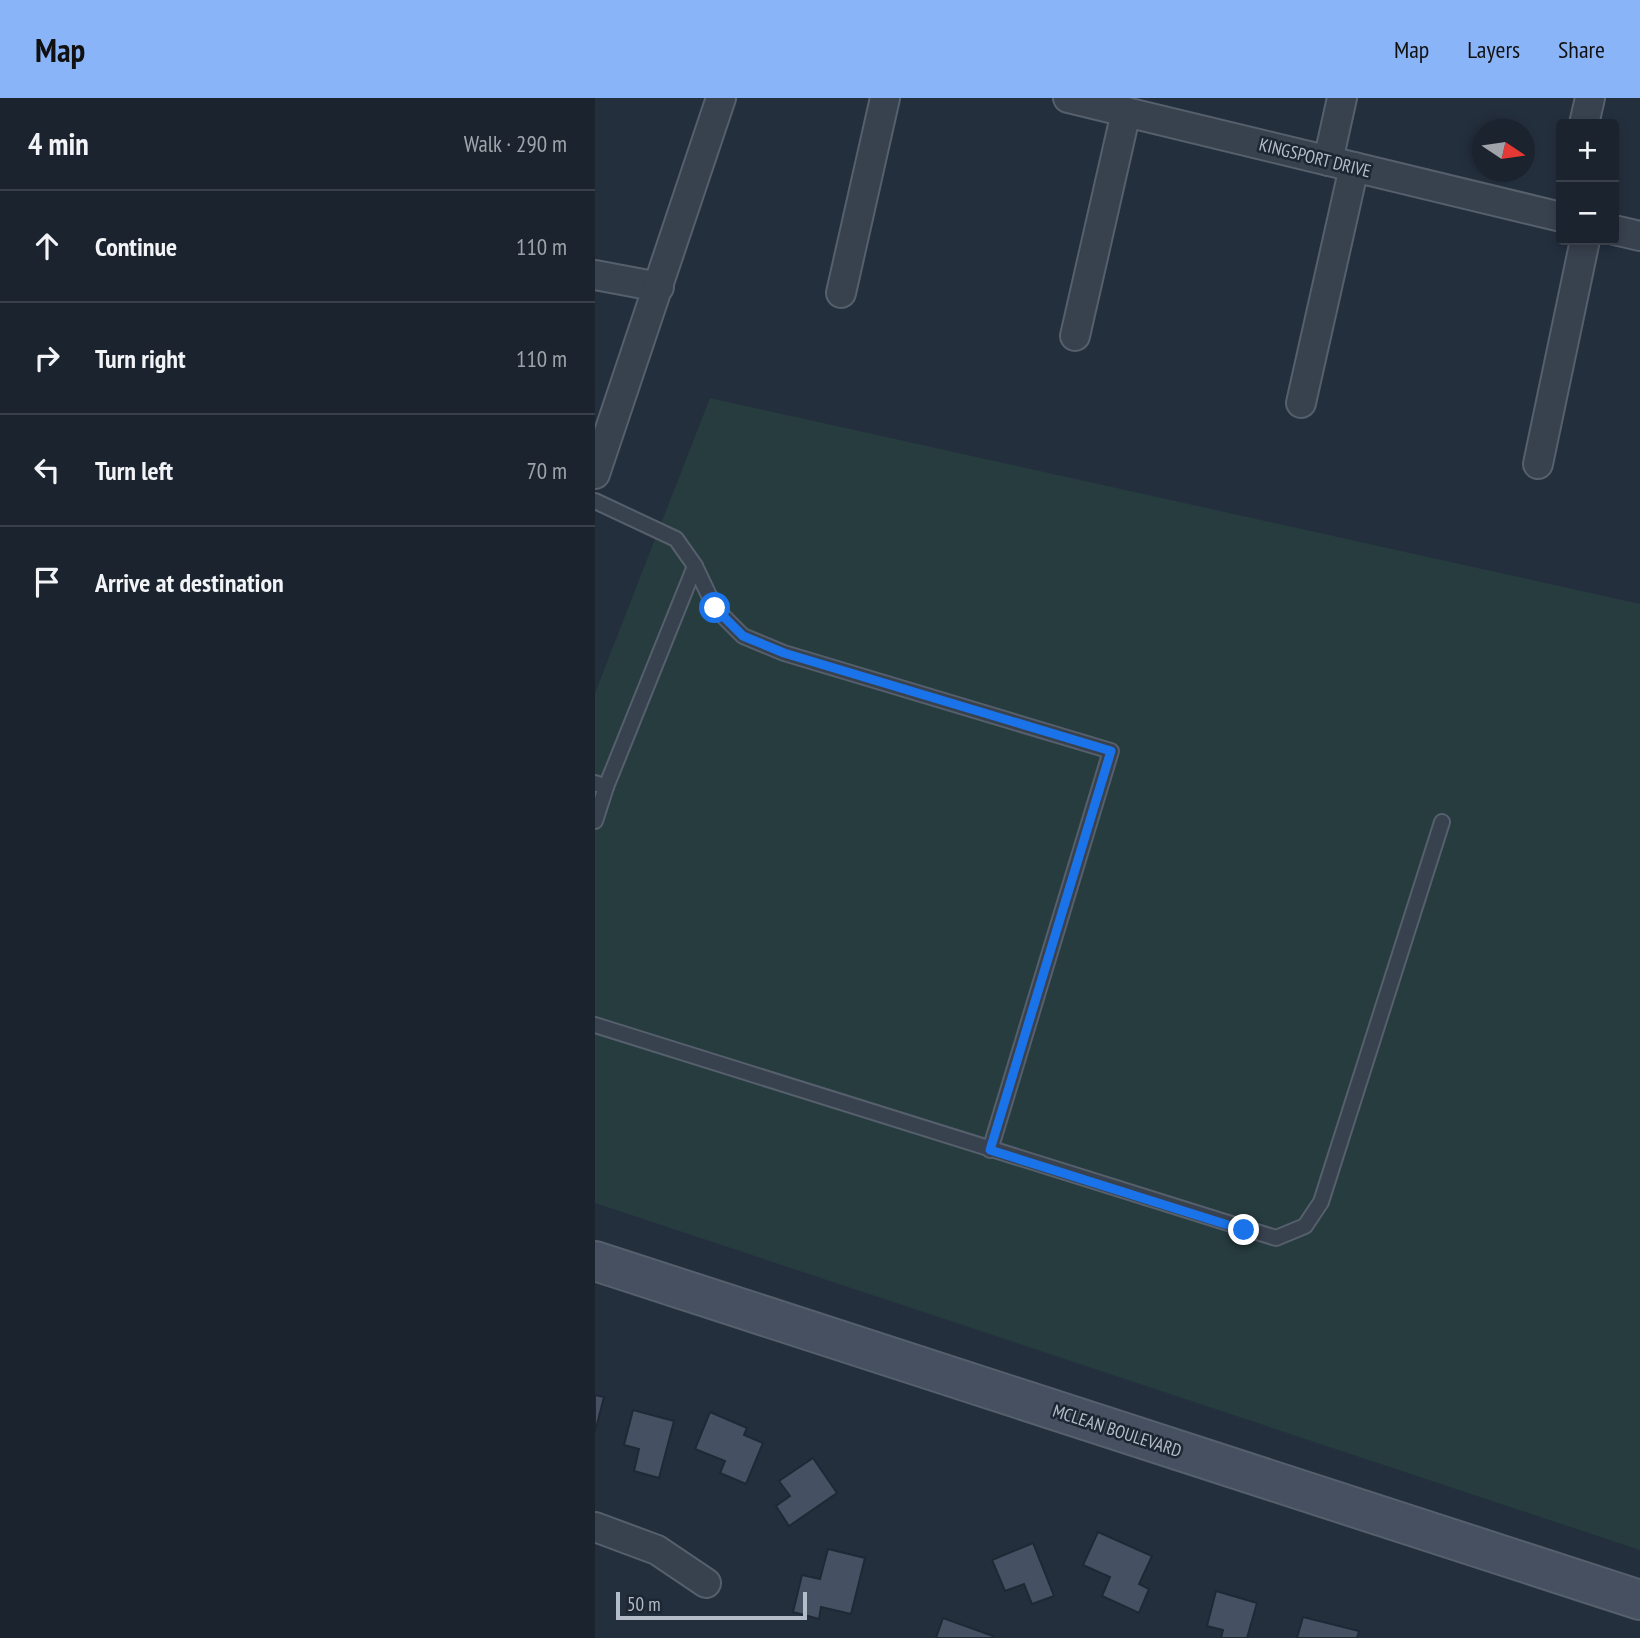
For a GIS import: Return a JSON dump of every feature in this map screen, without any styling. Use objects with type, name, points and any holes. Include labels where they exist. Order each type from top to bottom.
[{"type":"main road","name":"MCLEAN BOULEVARD","points":[[595,1261],[1640,1600]]},
{"type":"street","points":[[595,474],[721,98]]},
{"type":"street","points":[[841,293],[885,98]]},
{"type":"street","points":[[1301,403],[1341,164],[1342,98]]},
{"type":"street","points":[[1585,119],[1590,98]]},
{"type":"street","name":"KINGSPORT DRIVE","points":[[1078,99],[1556,216]]},
{"type":"street","points":[[1075,336],[1126,112]]},
{"type":"street","points":[[1619,231],[1640,236]]},
{"type":"street","points":[[1538,464],[1584,245]]},
{"type":"street","points":[[595,275],[659,287]]},
{"type":"street","points":[[595,1527],[657,1550],[706,1583]]},
{"type":"lane","points":[[595,501],[676,539],[695,566],[715,608],[743,636],[784,653],[1111,751],[990,1150]]},
{"type":"lane","points":[[595,821],[601,785],[695,566]]},
{"type":"lane","points":[[595,1025],[1276,1238],[1305,1226],[1321,1202],[1442,822]]},
{"type":"green space","points":[[710,398],[1640,604],[1640,1550],[595,1203],[595,693]]},
{"type":"building","points":[[595,1395],[604,1397],[595,1432]]},
{"type":"building","points":[[633,1410],[674,1421],[659,1478],[634,1471],[639,1449],[624,1445]]},
{"type":"building","points":[[710,1412],[747,1428],[744,1435],[763,1443],[746,1484],[720,1473],[725,1461],[695,1449]]},
{"type":"building","points":[[813,1458],[837,1493],[789,1526],[776,1506],[790,1496],[779,1481]]},
{"type":"building","points":[[1098,1532],[1152,1556],[1139,1584],[1149,1589],[1139,1613],[1102,1596],[1110,1577],[1083,1565]]},
{"type":"building","points":[[1033,1543],[1054,1596],[1032,1604],[1024,1584],[1005,1591],[992,1560]]},
{"type":"building","points":[[828,1549],[865,1558],[851,1614],[821,1607],[819,1619],[793,1612],[802,1575],[820,1579]]},
{"type":"building","points":[[1216,1591],[1257,1603],[1247,1638],[1221,1638],[1223,1630],[1207,1626]]},
{"type":"building","points":[[1303,1617],[1359,1631],[1357,1638],[1297,1638]]},
{"type":"building","points":[[943,1618],[993,1636],[936,1638]]},
{"type":"route","points":[[715,608],[743,636],[784,653],[1111,751],[990,1150],[1244,1230]]}]
